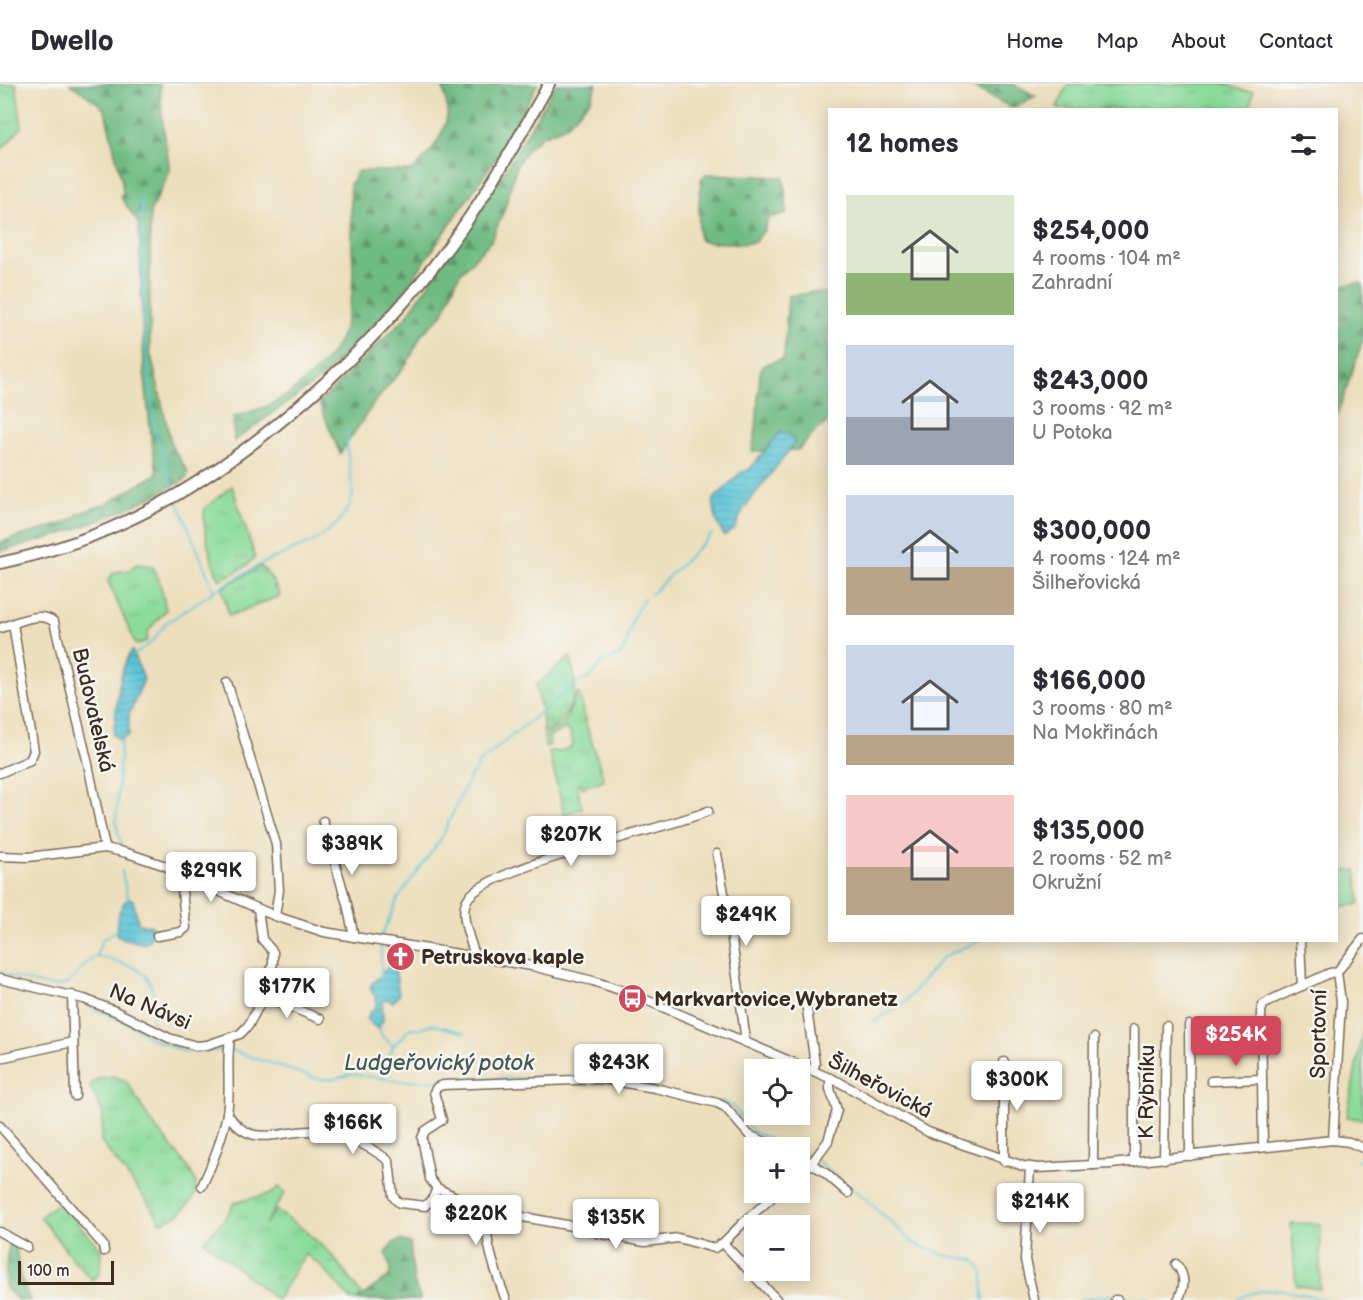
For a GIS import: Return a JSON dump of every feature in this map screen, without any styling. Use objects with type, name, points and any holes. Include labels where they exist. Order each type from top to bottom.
[{"type":"main road","points":[[0,563],[73,543],[148,511],[227,462],[278,424],[365,344],[435,264],[487,191],[549,84]]},
{"type":"street","name":"Budovatelská","points":[[0,628],[39,616],[54,622],[88,764],[105,848]]},
{"type":"street","points":[[0,774],[30,760],[34,751],[13,624]]},
{"type":"street","points":[[227,682],[276,844],[279,890],[275,916]]},
{"type":"street","points":[[475,956],[464,914],[469,896],[475,890],[507,873],[708,811]]},
{"type":"street","points":[[323,821],[354,937]]},
{"type":"street","points":[[0,856],[28,856],[105,848]]},
{"type":"street","name":"Šilheřovická","points":[[105,848],[143,858],[275,916],[324,932],[532,966],[593,981],[632,994],[858,1091],[928,1132],[1004,1161],[1030,1167],[1093,1166],[1334,1140],[1349,1142],[1363,1148]]},
{"type":"street","points":[[717,854],[736,965],[745,1034],[743,1041]]},
{"type":"street","points":[[157,936],[181,932],[186,928],[180,873]]},
{"type":"street","name":"Na Návsi","points":[[0,979],[72,996],[115,1011],[169,1038],[196,1046],[207,1046],[240,1034],[248,1026],[264,996],[273,963],[273,952],[262,939],[258,909]]},
{"type":"street","name":"Sportovní","points":[[1334,1140],[1341,1002],[1337,972],[1363,939]]},
{"type":"street","points":[[1300,942],[1302,986]]},
{"type":"street","points":[[1263,1147],[1263,1005],[1337,972]]},
{"type":"street","points":[[72,996],[75,1096]]},
{"type":"street","points":[[264,996],[320,1019]]},
{"type":"street","points":[[807,1004],[815,1064],[813,1071]]},
{"type":"street","name":"K Rybníku","points":[[1164,1159],[1166,1026]]},
{"type":"street","points":[[1189,1026],[1190,1156]]},
{"type":"street","points":[[1134,1029],[1134,1162]]},
{"type":"street","points":[[202,1186],[227,1113],[230,1038]]},
{"type":"street","points":[[1093,1166],[1094,1038]]},
{"type":"street","points":[[0,1058],[73,1042]]},
{"type":"street","points":[[1004,1062],[1004,1161]]},
{"type":"street","points":[[830,1078],[830,1089],[837,1110],[828,1141],[812,1164],[848,1193]]},
{"type":"street","points":[[754,1137],[749,1135],[725,1107],[717,1103],[602,1079],[443,1085],[437,1087],[434,1092],[442,1119],[425,1131],[422,1138],[430,1179],[437,1188],[456,1197],[507,1214],[588,1228],[597,1233],[645,1242],[678,1238],[714,1248],[723,1243],[766,1203]]},
{"type":"street","points":[[1211,1081],[1262,1079]]},
{"type":"street","points":[[227,1113],[232,1122],[241,1130],[259,1137],[312,1131],[341,1137],[371,1149],[389,1161],[393,1196],[400,1203],[425,1206],[433,1198],[437,1188]]},
{"type":"street","points":[[0,1126],[103,1245],[104,1251]]},
{"type":"street","points":[[1030,1167],[1025,1260],[1034,1300]]},
{"type":"street","points":[[506,1300],[487,1232],[488,1225],[494,1219],[507,1214]]},
{"type":"street","points":[[0,1233],[20,1241],[27,1247]]},
{"type":"street","points":[[723,1243],[777,1300]]},
{"type":"street","points":[[1176,1264],[1184,1280],[1182,1293],[1178,1300]]},
{"type":"green space","points":[[0,84],[16,84],[22,127],[0,151]]},
{"type":"green space","points":[[70,84],[160,84],[170,171],[150,213],[150,351],[172,447],[188,472],[186,479],[96,522],[0,551],[0,542],[65,523],[77,514],[108,503],[157,474],[144,370],[139,224],[120,196],[123,194],[122,182],[105,111],[99,104]]},
{"type":"green space","points":[[442,84],[538,84],[498,155],[396,303],[323,377],[234,441],[233,417],[268,406],[289,394],[316,371],[332,353],[344,330],[352,295],[350,184],[358,171],[411,171],[423,160],[438,140],[447,117]]},
{"type":"green space","points":[[556,84],[597,84],[591,99],[566,126],[542,136],[528,148],[517,164],[505,208],[491,241],[459,275],[442,315],[422,334],[408,362],[374,403],[340,454],[319,403],[406,317],[503,174]]},
{"type":"green space","points":[[967,84],[1013,84],[1036,96],[1012,108]]},
{"type":"green space","points":[[1068,84],[1226,84],[1244,91],[1253,91],[1250,108],[1057,107]]},
{"type":"green space","points":[[706,174],[782,177],[786,214],[768,218],[765,229],[755,242],[740,244],[701,241],[699,239],[699,216],[701,179]]},
{"type":"green space","points":[[1363,284],[1363,340],[1338,413],[1338,289],[1345,285]]},
{"type":"green space","points":[[814,292],[828,294],[828,422],[798,450],[752,451],[760,371],[764,365],[784,357],[788,296]]},
{"type":"green space","points":[[232,486],[255,557],[245,567],[220,580],[208,544],[204,514],[205,508]]},
{"type":"green space","points":[[136,564],[153,566],[160,583],[166,610],[148,631],[147,641],[136,645],[108,581],[114,573],[128,571]]},
{"type":"green space","points":[[261,566],[273,581],[280,596],[229,616],[222,588]]},
{"type":"green space","points":[[570,657],[575,681],[571,705],[563,719],[543,732],[543,718],[536,685]]},
{"type":"green space","points":[[577,693],[580,695],[584,717],[604,780],[582,788],[581,784],[577,784],[582,808],[564,814],[549,752],[558,752],[573,744],[570,733],[565,728],[549,737],[550,745],[545,747],[544,735],[566,720]]},
{"type":"green space","points":[[1356,870],[1360,904],[1338,907],[1338,872]]},
{"type":"green space","points":[[1363,1029],[1363,1120],[1347,1117]]},
{"type":"green space","points":[[113,1076],[124,1080],[129,1085],[157,1130],[194,1178],[196,1191],[190,1203],[185,1209],[167,1220],[161,1222],[101,1142],[103,1113],[90,1087],[97,1080]]},
{"type":"green space","points":[[279,1187],[285,1193],[265,1224],[276,1210],[303,1229],[332,1255],[362,1295],[357,1300],[351,1300],[320,1265],[305,1254],[277,1300],[204,1241],[225,1219],[234,1203],[272,1193]]},
{"type":"green space","points":[[59,1202],[101,1249],[100,1274],[92,1280],[40,1217]]},
{"type":"green space","points":[[1291,1223],[1321,1224],[1320,1289],[1296,1285]]},
{"type":"green space","points":[[11,1239],[15,1240],[20,1276],[30,1300],[18,1300],[5,1287],[7,1255]]},
{"type":"green space","points":[[400,1240],[410,1243],[414,1282],[421,1300],[357,1300],[390,1275],[391,1269],[386,1253],[393,1243]]},
{"type":"water","points":[[780,432],[791,435],[795,443],[744,508],[734,530],[724,536],[716,520],[713,500],[740,473],[749,470]]},
{"type":"water","points":[[132,651],[144,679],[129,715],[129,735],[120,740],[113,735],[118,691],[123,668]]},
{"type":"water","points":[[129,898],[133,900],[138,922],[152,926],[152,936],[145,944],[118,937],[118,916],[122,905]]},
{"type":"water","points":[[391,964],[395,968],[399,995],[393,1002],[384,999],[381,1011],[383,1020],[378,1029],[367,1020],[370,1012],[375,1010],[376,1004],[371,985]]},
{"type":"waterway","points":[[141,197],[144,331],[155,429],[172,486]]},
{"type":"waterway","points":[[134,655],[152,642],[165,624],[214,591],[263,563],[316,540],[338,523],[349,507],[353,494],[347,448],[348,431]]},
{"type":"waterway","points":[[178,502],[214,591]]},
{"type":"waterway","points":[[651,594],[712,534]]},
{"type":"waterway","points":[[381,937],[399,897],[441,839],[467,782],[480,762],[576,683],[590,678],[603,661],[621,653],[633,617],[644,598]]},
{"type":"waterway","points":[[121,737],[116,824],[122,846]]},
{"type":"waterway","points":[[122,871],[128,900]]},
{"type":"waterway","name":"Ludgeřovický potok","points":[[0,974],[46,985],[63,985],[96,956],[102,940],[118,929]]},
{"type":"waterway","points":[[874,1022],[904,1003],[943,957],[977,942]]},
{"type":"waterway","points":[[381,945],[381,975]]},
{"type":"waterway","points":[[97,956],[125,964],[144,974],[153,991],[152,1022]]},
{"type":"waterway","name":"Ludgeřovický potok","points":[[84,1004],[135,1027],[150,1038],[185,1052],[230,1050],[318,1079],[334,1079],[350,1074],[404,1081],[552,1077]]},
{"type":"waterway","points":[[393,1046],[411,1028],[421,1029],[431,1024],[465,1033]]},
{"type":"waterway","points":[[379,1025],[381,1035],[393,1046],[382,1078]]},
{"type":"waterway","name":"Ludgeřovický potok","points":[[720,1100],[733,1107],[753,1132],[765,1137]]},
{"type":"waterway","name":"Ludgeřovický potok","points":[[818,1161],[867,1200],[913,1243],[944,1255],[974,1260],[983,1274],[983,1299],[985,1300]]},
{"type":"waterway","name":"Ludgeřovický potok","points":[[1237,1300],[1258,1291],[1270,1290],[1293,1292],[1327,1300]]},
{"type":"waterway","name":"Ludgeřovický potok","points":[[1080,1300],[1108,1295],[1150,1300]]},
{"type":"place","name":"Petruskova kaple","points":[[400,957]]},
{"type":"place","name":"Markvartovice,Wybranetz","points":[[633,999]]}]
